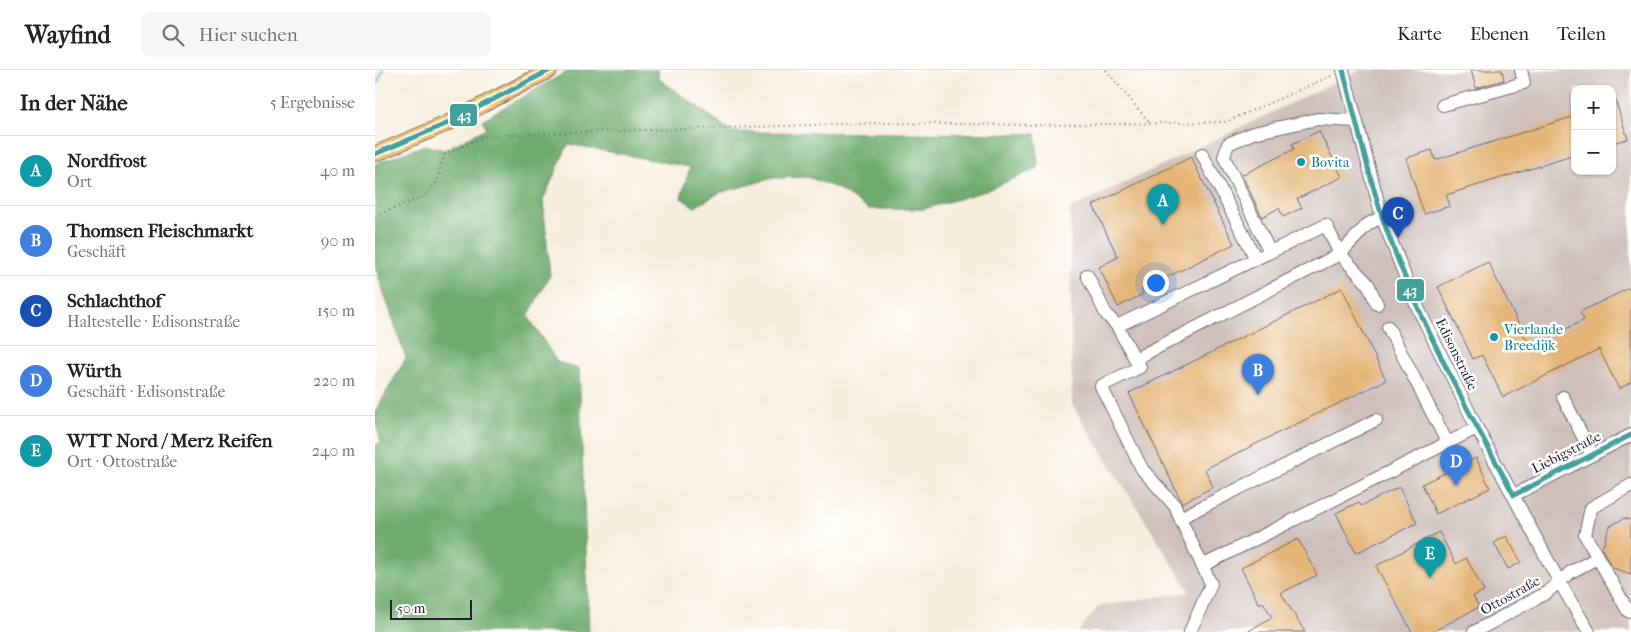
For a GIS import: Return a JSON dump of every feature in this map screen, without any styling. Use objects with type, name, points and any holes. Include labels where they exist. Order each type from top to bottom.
[{"type":"main road","points":[[375,154],[446,124],[550,70]]},
{"type":"street","name":"Edisonstraße","points":[[1343,70],[1382,217],[1415,302],[1477,428],[1560,583],[1589,632]]},
{"type":"street","points":[[1443,105],[1524,83],[1521,70]]},
{"type":"street","points":[[1270,252],[1224,157],[1228,144],[1253,133],[1318,119],[1356,121]]},
{"type":"street","points":[[1203,154],[1256,259]]},
{"type":"street","points":[[1135,359],[1340,254],[1368,224],[1382,217]]},
{"type":"street","points":[[1117,326],[1326,225],[1340,254],[1368,284],[1377,304]]},
{"type":"street","points":[[1087,275],[1106,314],[1117,326],[1140,367],[1101,386],[1142,469],[1175,506],[1211,584],[1190,632]]},
{"type":"street","points":[[1388,327],[1447,442]]},
{"type":"street","points":[[1563,397],[1593,455]]},
{"type":"street","points":[[1180,518],[1376,420]]},
{"type":"street","points":[[1202,566],[1477,428]]},
{"type":"street","name":"Liebigstraße","points":[[1514,495],[1630,438]]},
{"type":"street","points":[[1628,611],[1585,535],[1591,508],[1631,485]]},
{"type":"street","name":"Ottostraße","points":[[1474,632],[1546,593],[1571,572],[1597,558]]},
{"type":"path","points":[[1106,70],[1150,123]]},
{"type":"path","points":[[375,216],[425,196],[436,183],[444,155],[484,136],[676,128],[871,124],[1040,125],[1227,122],[1343,70]]},
{"type":"shaded area","points":[[1360,70],[1631,70],[1631,632],[1078,632],[1099,606],[1190,592],[1072,404],[1070,209]]},
{"type":"green space","points":[[570,70],[658,70],[658,78],[732,132],[1036,134],[1038,168],[985,191],[924,209],[868,209],[837,188],[808,177],[773,178],[719,193],[695,207],[681,198],[690,167],[568,144],[543,200],[550,275],[528,316],[557,362],[579,369],[589,632],[375,632],[375,446],[381,442],[375,420],[375,412],[406,358],[375,266],[375,164],[425,145],[444,150],[487,128],[482,120]]},
{"type":"building","points":[[1471,70],[1502,70],[1504,80],[1476,88]]},
{"type":"building","points":[[1616,102],[1628,139],[1616,142]]},
{"type":"building","points":[[1571,117],[1571,156],[1446,195],[1450,206],[1424,214],[1406,158],[1432,150],[1435,160]]},
{"type":"building","name":"Bovita","points":[[1319,131],[1342,177],[1297,199],[1302,208],[1283,217],[1279,208],[1262,217],[1242,175],[1294,149],[1292,144]]},
{"type":"building","points":[[1191,157],[1234,244],[1141,290],[1143,294],[1118,307],[1099,267],[1118,257],[1093,205]]},
{"type":"building","name":"Vierlande Breedijk","points":[[1488,262],[1530,347],[1584,320],[1580,312],[1631,287],[1631,382],[1619,389],[1599,349],[1503,397],[1482,355],[1473,359],[1438,287]]},
{"type":"building","points":[[1342,288],[1386,380],[1205,469],[1213,487],[1182,503],[1129,393]]},
{"type":"building","points":[[1476,458],[1490,488],[1436,514],[1422,484]]},
{"type":"building","points":[[1399,487],[1417,523],[1356,553],[1336,513],[1359,502],[1361,506]]},
{"type":"building","points":[[1624,518],[1631,520],[1631,574],[1613,568],[1602,549],[1609,527]]},
{"type":"building","points":[[1439,532],[1456,564],[1466,558],[1484,591],[1473,596],[1479,607],[1432,632],[1412,632],[1376,566]]},
{"type":"building","points":[[1506,536],[1521,562],[1508,569],[1494,543]]},
{"type":"building","points":[[1298,539],[1317,575],[1281,593],[1305,632],[1247,632],[1272,617],[1263,602],[1259,604],[1241,568]]},
{"type":"waterway","points":[[375,85],[383,70]]},
{"type":"transit line","name":"43","points":[[375,154],[446,124],[550,70]]},
{"type":"transit line","name":"43","points":[[1343,70],[1374,189],[1399,263],[1444,364],[1514,495]]},
{"type":"transit line","name":"43","points":[[1514,495],[1631,435]]},
{"type":"place","name":"Bovita","points":[[1301,162]]},
{"type":"place","name":"Nordfrost","points":[[1163,225]]},
{"type":"place","name":"Schlachthof","points":[[1398,238]]},
{"type":"place","name":"Vierlande Breedijk","points":[[1494,337]]},
{"type":"place","name":"Thomsen Fleischmarkt","points":[[1258,395]]},
{"type":"place","name":"Würth","points":[[1456,486]]},
{"type":"place","name":"WTT Nord / Merz Reifen","points":[[1430,578]]}]
